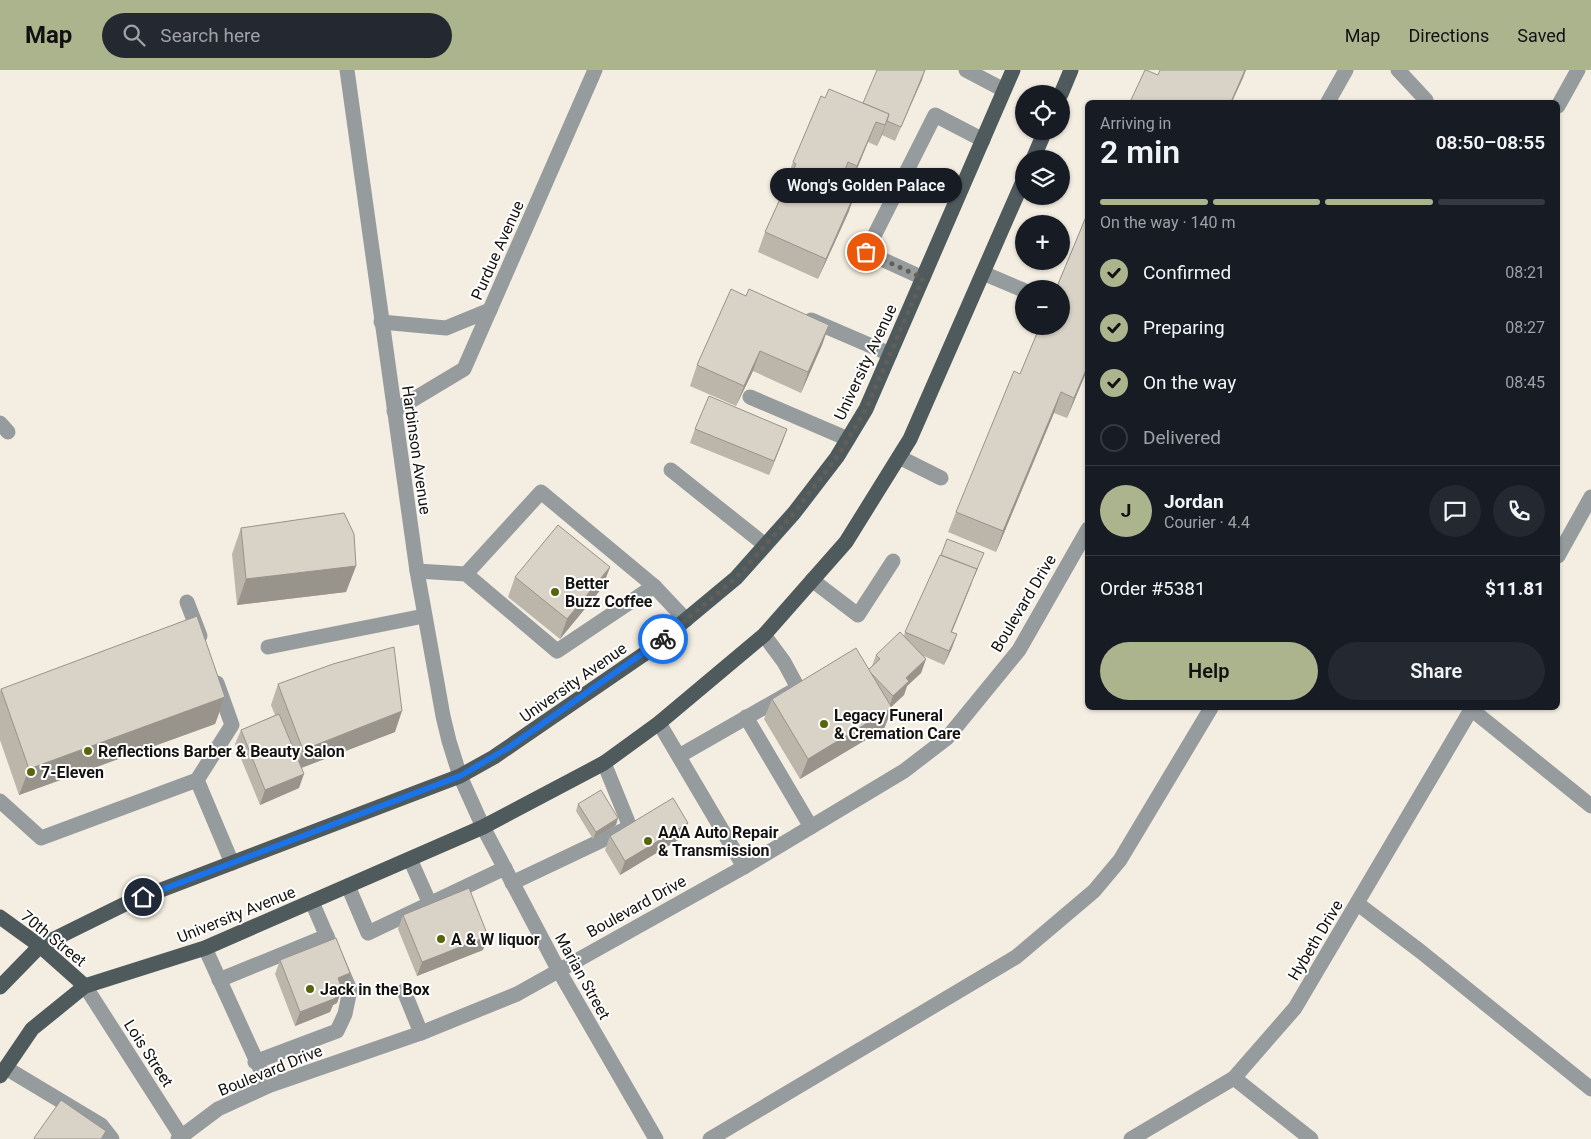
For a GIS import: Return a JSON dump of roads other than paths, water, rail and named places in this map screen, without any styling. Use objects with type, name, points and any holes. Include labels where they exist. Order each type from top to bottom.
[{"type":"main road","name":"University Avenue","points":[[0,987],[40,946],[127,903],[460,776],[494,757],[647,652],[736,578],[800,506],[848,439],[866,409],[1013,70]]},
{"type":"main road","points":[[1065,85],[1071,70]]},
{"type":"main road","name":"University Avenue","points":[[3,1072],[32,1029],[85,986],[205,948],[483,828],[604,763],[659,723],[764,635],[846,542],[910,439],[1015,200]]},
{"type":"main road","name":"70th Street","points":[[0,917],[40,946],[85,986]]},
{"type":"street","name":"Harbinson Avenue","points":[[347,70],[381,322],[424,616],[443,716],[460,776],[483,828]]},
{"type":"street","name":"Purdue Avenue","points":[[394,411],[464,369],[595,70]]},
{"type":"street","points":[[966,70],[1004,90]]},
{"type":"street","points":[[1329,100],[1346,70]]},
{"type":"street","points":[[1398,70],[1426,100]]},
{"type":"street","points":[[1560,102],[1578,70]]},
{"type":"street","points":[[923,278],[866,252],[935,115],[983,140]]},
{"type":"street","points":[[983,273],[1015,287]]},
{"type":"street","points":[[381,322],[446,328],[490,310]]},
{"type":"street","points":[[798,314],[890,354]]},
{"type":"street","points":[[750,397],[848,439]]},
{"type":"street","points":[[899,458],[941,478]]},
{"type":"street","points":[[671,470],[766,545]]},
{"type":"street","points":[[466,574],[541,492],[654,586],[686,620]]},
{"type":"street","points":[[1560,552],[1591,497]]},
{"type":"street","name":"Boulevard Drive","points":[[181,1138],[218,1109],[268,1086],[420,1033],[517,994],[560,971],[599,946],[744,867],[904,771],[947,738],[1019,650],[1085,534]]},
{"type":"street","points":[[812,580],[858,615],[893,561]]},
{"type":"street","points":[[417,571],[466,574],[557,650],[654,586]]},
{"type":"street","points":[[188,602],[206,654]]},
{"type":"street","points":[[268,647],[424,616]]},
{"type":"street","points":[[679,756],[798,688],[784,662],[764,635]]},
{"type":"street","points":[[0,802],[41,838],[197,780],[232,725],[213,672]]},
{"type":"street","points":[[710,1139],[1016,957],[1047,932],[1094,891],[1120,860],[1210,710]]},
{"type":"street","name":"Hybeth Drive","points":[[1131,1139],[1234,1078],[1295,1008],[1358,904],[1470,710]]},
{"type":"street","points":[[1473,710],[1591,806]]},
{"type":"street","points":[[746,717],[810,827]]},
{"type":"street","points":[[659,723],[744,867]]},
{"type":"street","points":[[512,883],[630,826],[604,763]]},
{"type":"street","points":[[197,780],[232,863]]},
{"type":"street","name":"Marian Street","points":[[483,828],[560,971],[656,1139]]},
{"type":"street","points":[[410,859],[430,904]]},
{"type":"street","points":[[348,886],[368,933],[504,868]]},
{"type":"street","points":[[256,1062],[337,1031],[345,1014],[350,990],[312,902]]},
{"type":"street","points":[[1358,904],[1591,1090]]},
{"type":"street","points":[[219,980],[327,936]]},
{"type":"street","points":[[205,948],[268,1086]]},
{"type":"street","name":"Lois Street","points":[[85,986],[181,1138]]},
{"type":"street","points":[[404,990],[420,1033]]},
{"type":"street","points":[[3,1072],[101,1125],[112,1139]]},
{"type":"street","points":[[1234,1078],[1311,1139]]},
{"type":"place","name":"Wong's Golden Palace","points":[[866,252]]},
{"type":"place","name":"Better Buzz Coffee","points":[[555,592]]},
{"type":"place","name":"Legacy Funeral & Cremation Care","points":[[824,724]]},
{"type":"place","name":"Reflections Barber & Beauty Salon","points":[[88,751]]},
{"type":"place","name":"7-Eleven","points":[[31,772]]},
{"type":"place","name":"AAA Auto Repair & Transmission","points":[[648,841]]},
{"type":"place","name":"A & W liquor","points":[[441,939]]},
{"type":"place","name":"Jack in the Box","points":[[310,989]]}]
